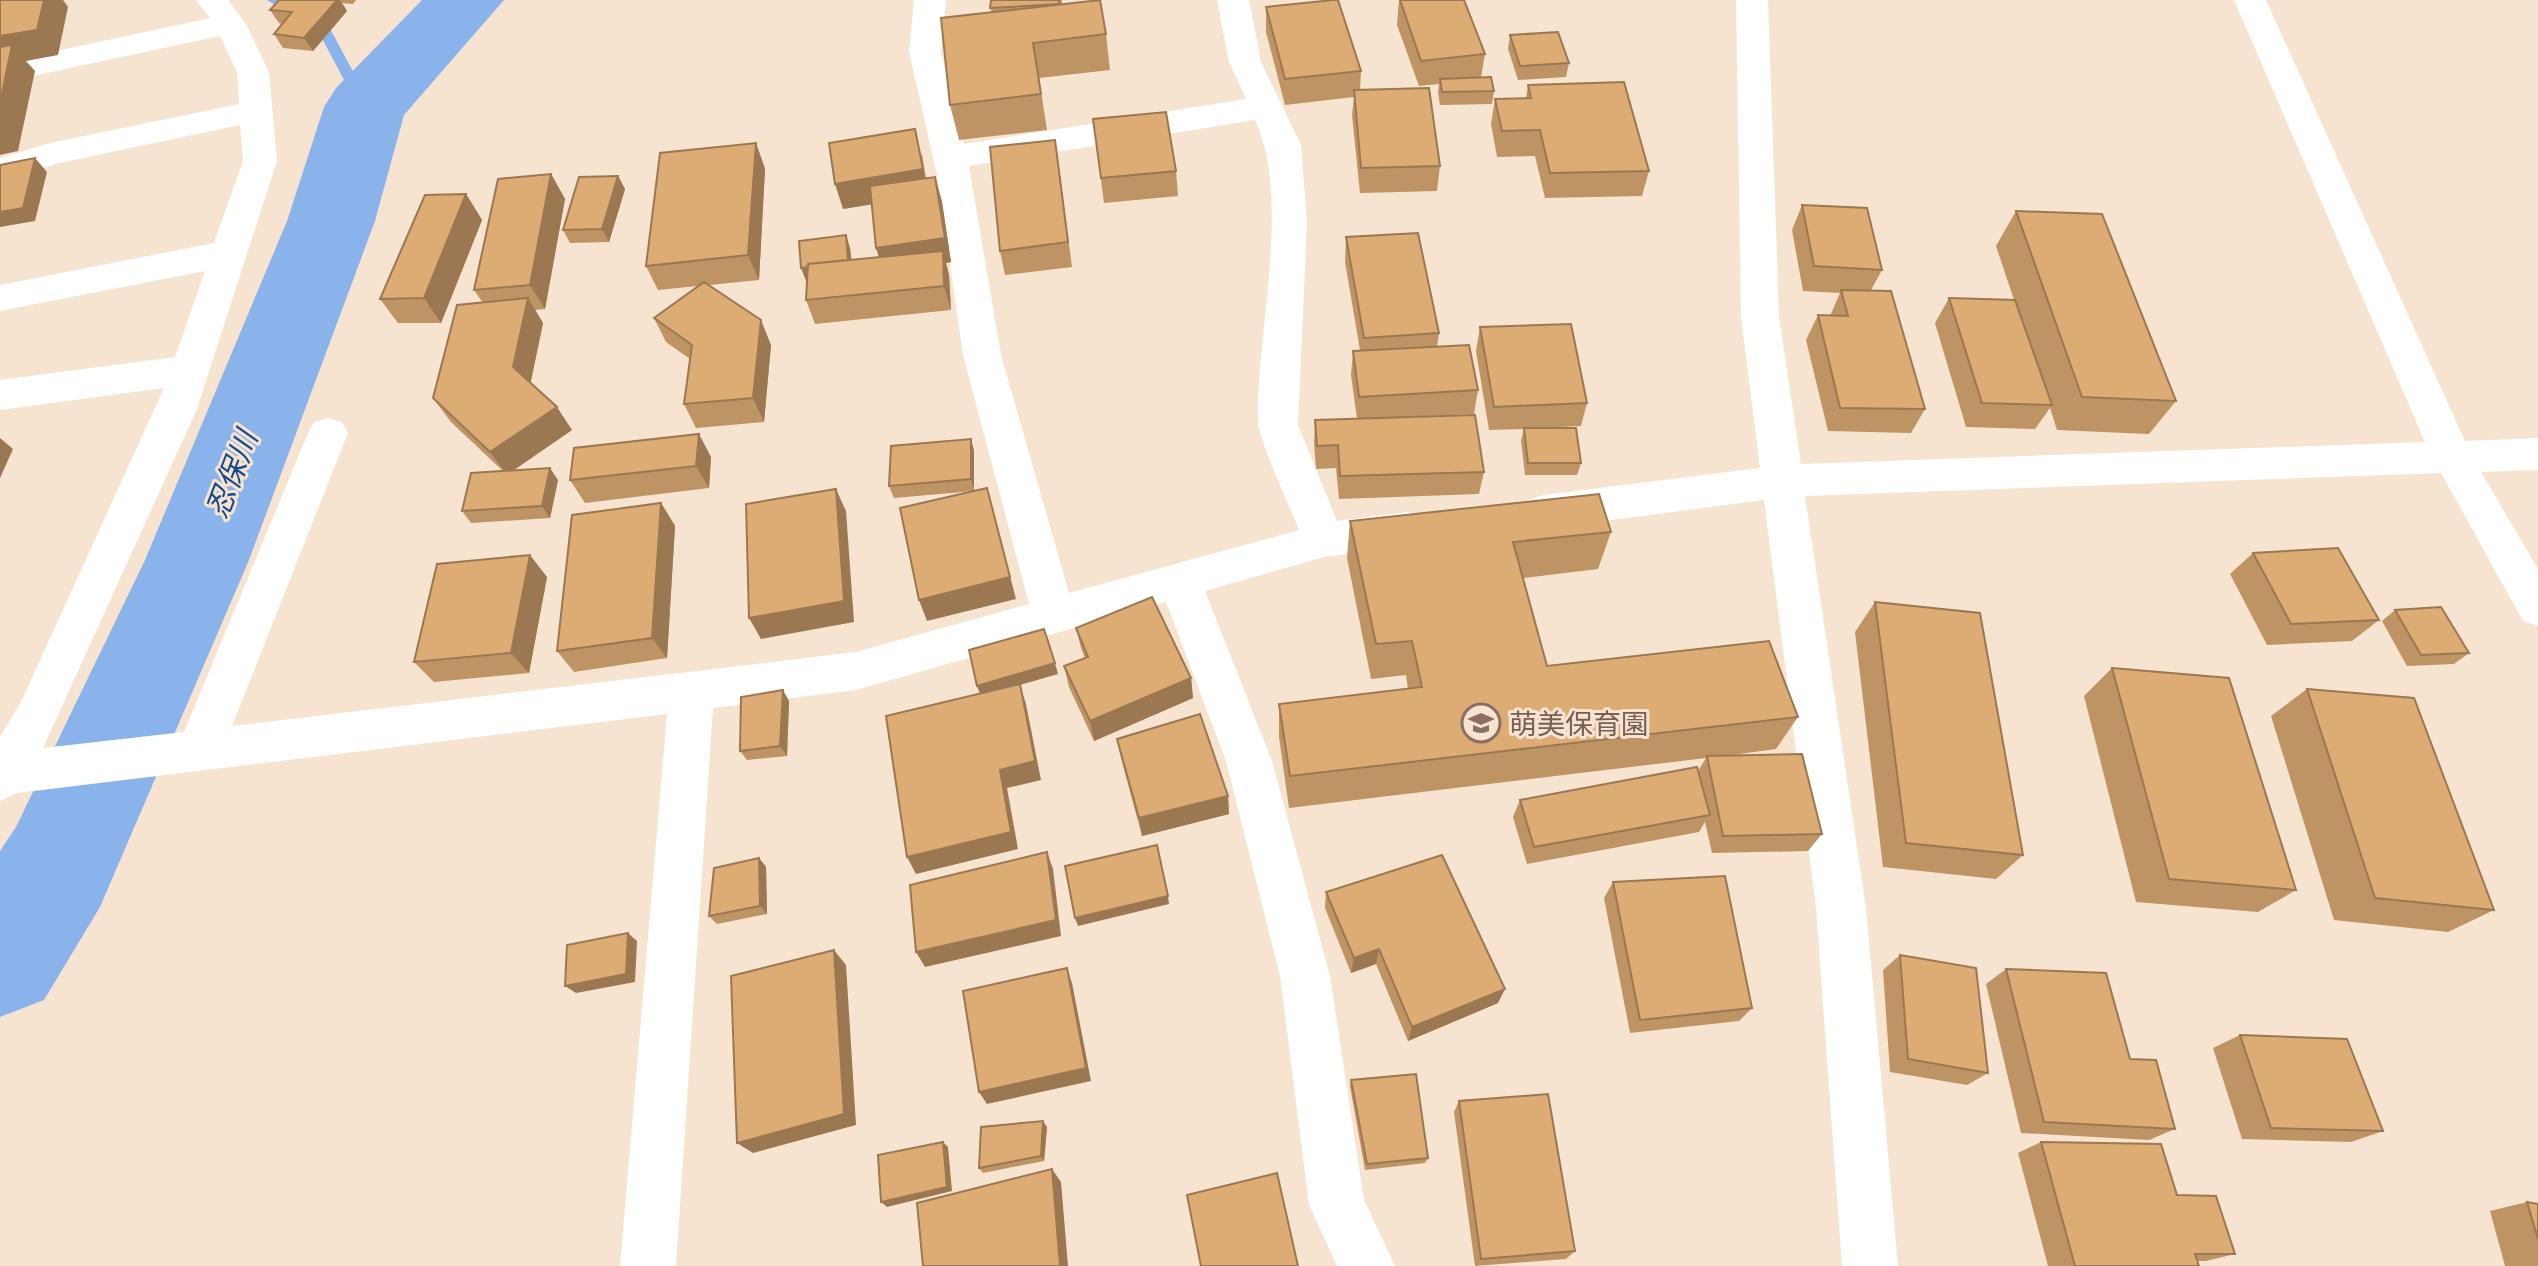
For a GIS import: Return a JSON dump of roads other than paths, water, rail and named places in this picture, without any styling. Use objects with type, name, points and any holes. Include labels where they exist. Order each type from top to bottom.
[{"type":"street","points":[[930,0],[925,52],[950,158],[982,355],[1054,616]]},
{"type":"street","points":[[1233,0],[1245,62],[1284,145],[1289,223],[1278,425],[1324,540]]},
{"type":"street","points":[[1752,0],[1760,317],[1785,481],[1841,908],[1870,1266]]},
{"type":"street","points":[[2250,0],[2452,457],[2538,608]]},
{"type":"street","points":[[0,73],[227,8],[253,72],[260,161],[177,409],[19,716],[4,776],[856,671],[1324,540],[1447,524]]},
{"type":"street","points":[[950,158],[1266,107]]},
{"type":"street","points":[[0,170],[50,154],[257,111]]},
{"type":"street","points":[[0,298],[229,253]]},
{"type":"street","points":[[0,395],[190,370]]},
{"type":"street","points":[[186,752],[328,433]]},
{"type":"street","points":[[1508,516],[1785,481],[2538,454]]},
{"type":"street","points":[[1180,581],[1249,761],[1305,976],[1337,1205],[1367,1266]]},
{"type":"street","points":[[648,1266],[691,692]]},
{"type":"waterway","points":[[273,0],[322,26],[365,107]]},
{"type":"waterway","name":"忍保川","points":[[0,957],[58,867],[197,560],[331,221],[365,107],[465,0]]},
{"type":"place","name":"萌美保育園","points":[[1481,723]]}]
